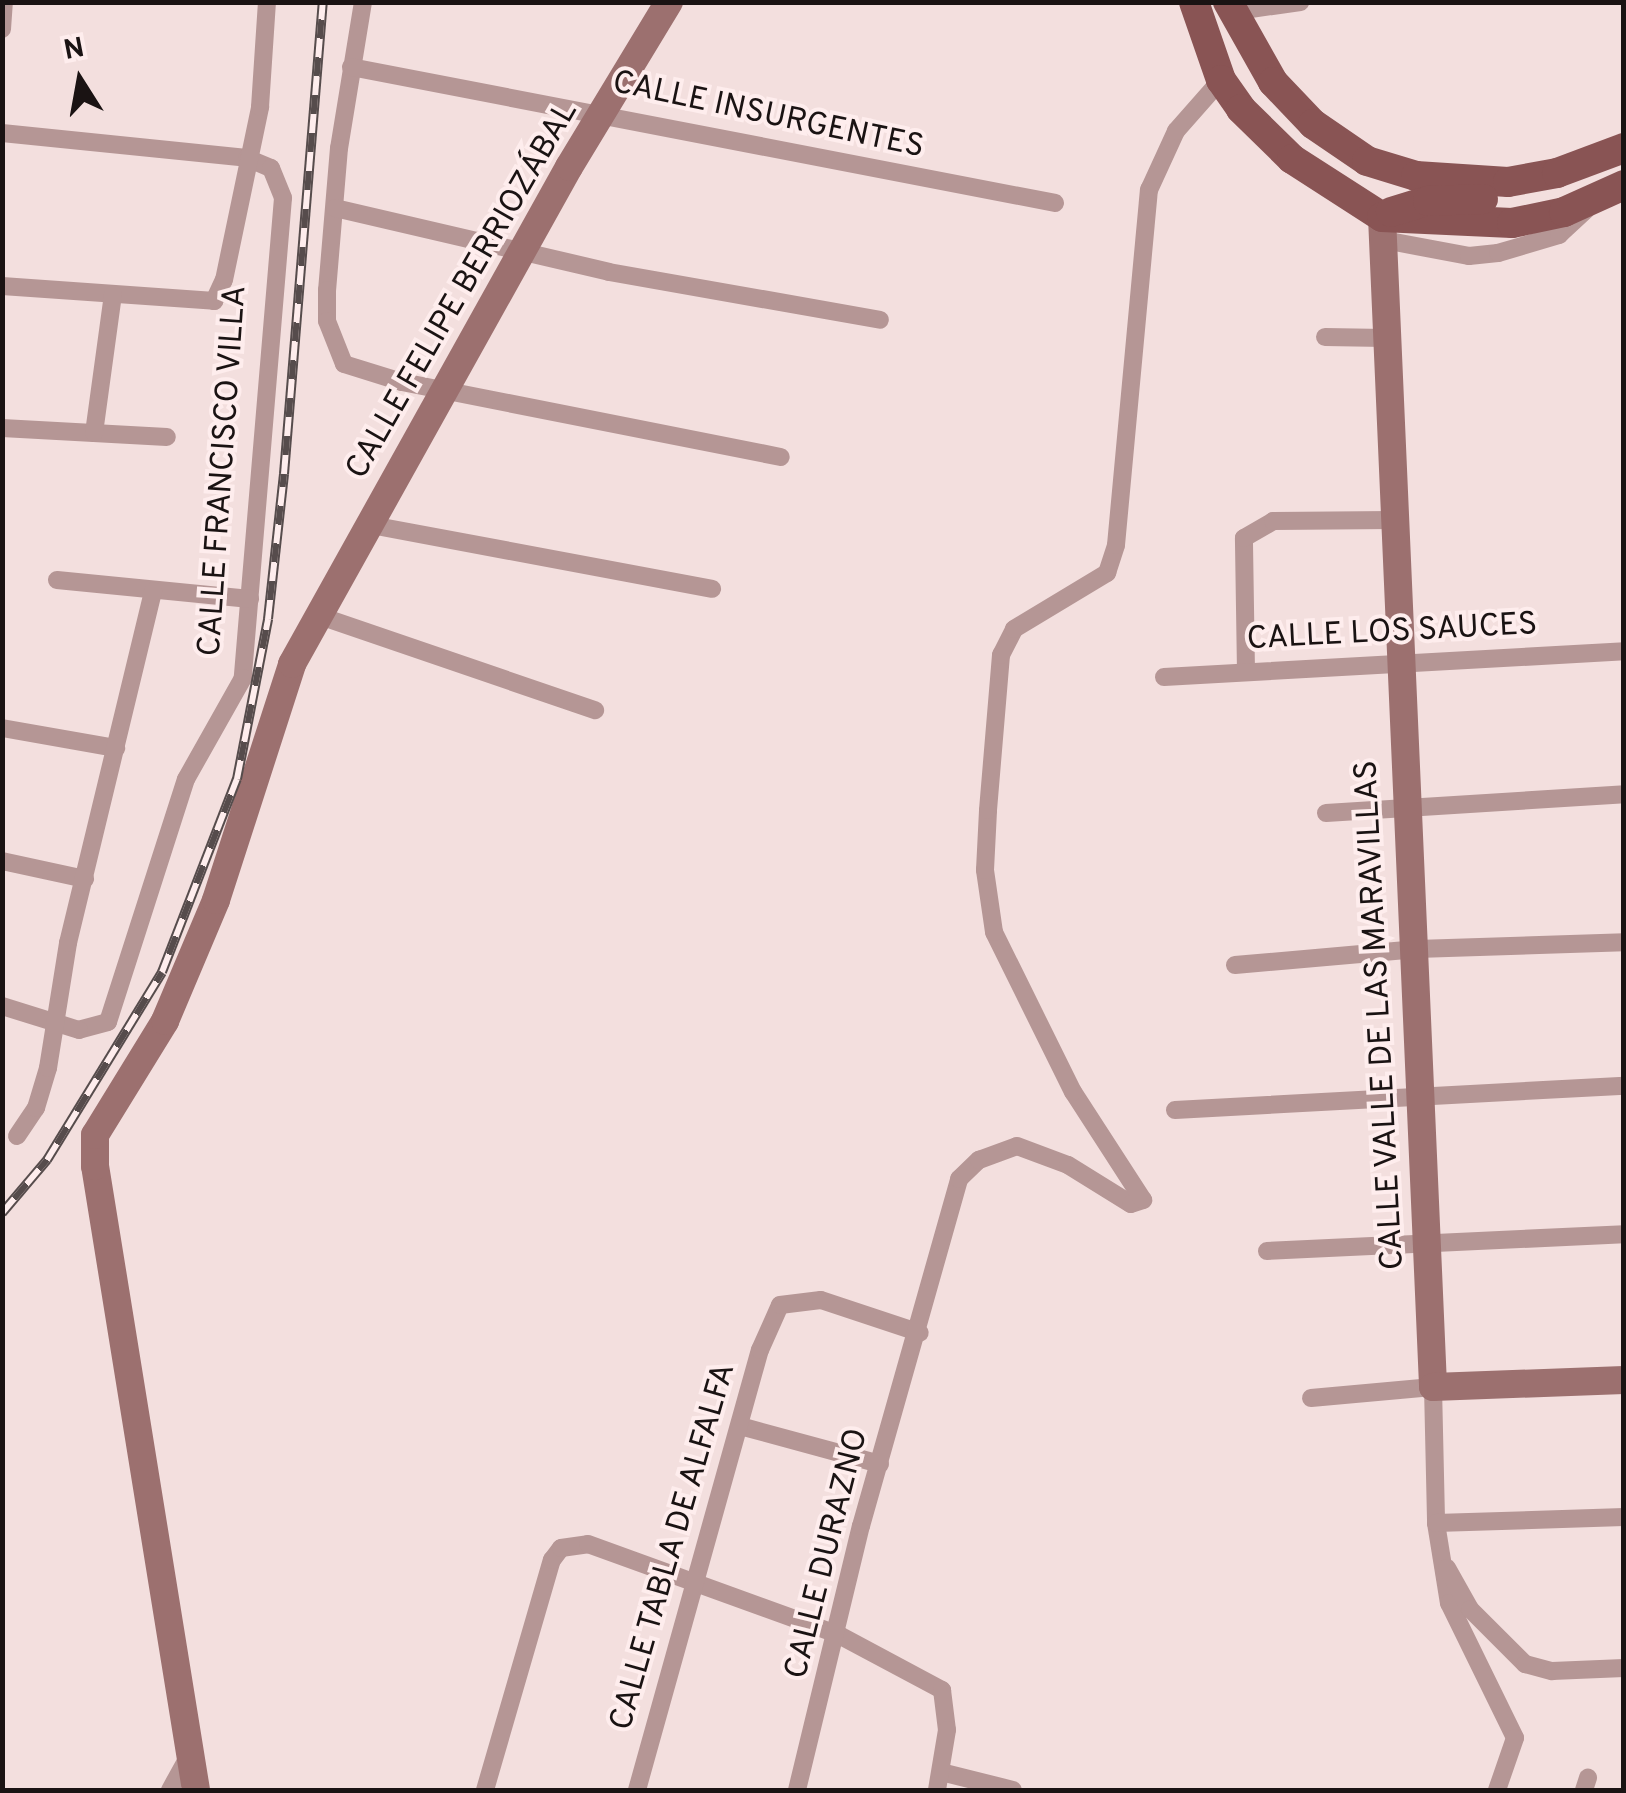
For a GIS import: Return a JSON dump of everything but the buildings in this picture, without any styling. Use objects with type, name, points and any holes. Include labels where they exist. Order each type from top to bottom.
[{"type":"main road","points":[[1194,2],[1221,80],[1292,159],[1383,228],[1512,223],[1594,201],[1624,185]]},
{"type":"main road","points":[[1229,7],[1232,40],[1252,80],[1288,122],[1358,174],[1383,228]]},
{"type":"main road","points":[[1229,7],[1273,82],[1313,124],[1367,161],[1416,176],[1508,182],[1617,152]]},
{"type":"main road","points":[[1383,228],[1428,201],[1552,190],[1617,152]]},
{"type":"street","points":[[2,29],[4,2]]},
{"type":"street","points":[[2,286],[214,301],[224,280],[266,66],[268,2]]},
{"type":"street","points":[[364,2],[351,67],[327,321],[344,364],[445,390],[781,457]]},
{"type":"street","name":"CALLE FELIPE BERRIOZÁBAL","points":[[317,615],[522,251],[669,2]]},
{"type":"street","points":[[1229,7],[1300,2]]},
{"type":"street","name":"CALLE INSURGENTES","points":[[351,67],[604,112],[1055,203]]},
{"type":"street","name":"CALLE DURAZNO","points":[[797,1790],[840,1635],[880,1464],[920,1333],[947,1207],[959,1179],[979,1160],[1017,1146],[1068,1164],[1131,1204],[1143,1200],[1074,1092],[1000,948],[986,904],[988,810],[1001,655],[1014,629],[1107,573],[1116,545],[1149,190],[1176,131],[1221,80]]},
{"type":"street","points":[[2,133],[248,158]]},
{"type":"street","name":"CALLE FRANCISCO VILLA","points":[[56,1021],[89,1031],[108,1022],[186,778],[243,678],[282,224],[280,178],[248,158]]},
{"type":"street","points":[[336,208],[522,251],[880,320]]},
{"type":"street","name":"CALLE VALLE DE LAS MARAVILLAS","points":[[1383,228],[1396,661],[1417,949],[1430,1241],[1436,1523],[1452,1612],[1515,1738],[1497,1790]]},
{"type":"street","points":[[94,433],[112,294]]},
{"type":"street","points":[[1325,337],[1385,338]]},
{"type":"street","points":[[2,428],[167,438]]},
{"type":"street","points":[[1246,671],[1244,538],[1274,520],[1392,520]]},
{"type":"street","points":[[371,524],[712,590]]},
{"type":"street","points":[[56,580],[250,599]]},
{"type":"street","points":[[17,1136],[42,1090],[85,879],[152,591]]},
{"type":"street","points":[[196,1790],[104,1227],[95,1166],[96,1134],[165,1021],[216,900],[292,664],[317,615],[595,710]]},
{"type":"street","name":"CALLE LOS SAUCES","points":[[1164,677],[1624,650]]},
{"type":"street","points":[[2,728],[116,748]]},
{"type":"street","points":[[1326,814],[1624,794]]},
{"type":"street","points":[[2,862],[85,879]]},
{"type":"street","points":[[1235,965],[1417,949],[1624,942]]},
{"type":"street","points":[[2,1006],[56,1021]]},
{"type":"street","points":[[1176,1110],[1624,1086]]},
{"type":"street","points":[[1267,1251],[1624,1234]]},
{"type":"street","name":"CALLE TABLA DE ALFALFA","points":[[637,1790],[770,1321],[780,1304],[804,1296],[920,1333]]},
{"type":"street","points":[[1311,1398],[1624,1380]]},
{"type":"street","points":[[740,1426],[880,1464]]},
{"type":"street","points":[[1436,1523],[1624,1517]]},
{"type":"street","points":[[486,1790],[560,1548],[588,1544],[840,1635],[942,1690],[947,1730],[939,1781],[1013,1790]]},
{"type":"street","points":[[1439,1555],[1470,1608],[1525,1664],[1552,1672],[1624,1668]]},
{"type":"street","points":[[170,1790],[190,1754]]},
{"type":"railway","points":[[2,1213],[47,1160],[162,972],[237,779],[268,619],[284,474],[323,2]]}]
